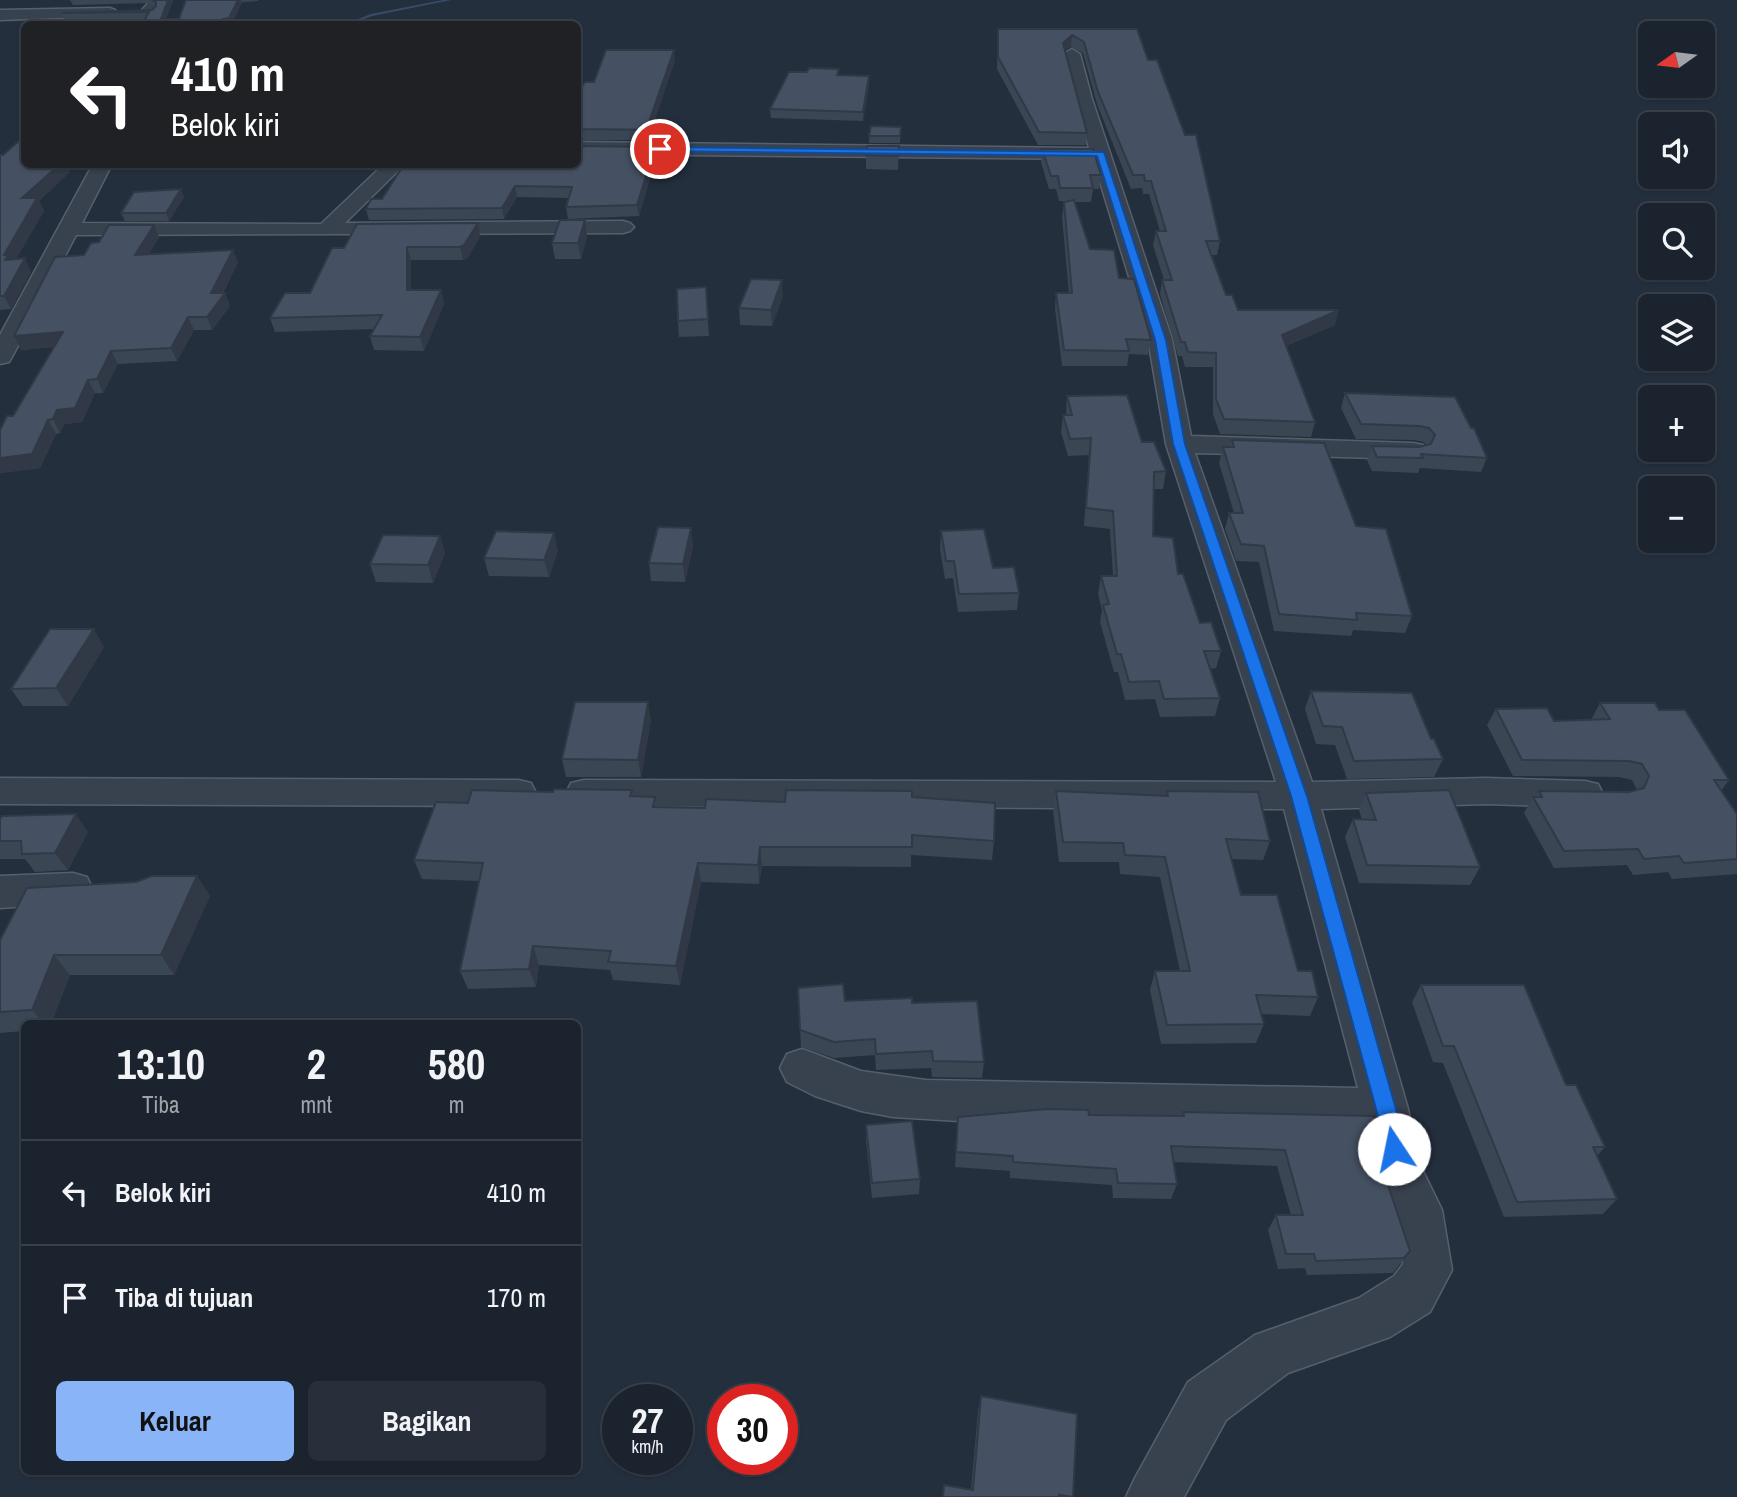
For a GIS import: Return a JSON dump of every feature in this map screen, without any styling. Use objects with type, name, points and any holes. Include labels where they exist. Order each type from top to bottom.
[{"type":"street","points":[[0,15],[142,12]]},
{"type":"street","points":[[1072,54],[1083,99],[1160,340],[1179,444],[1299,796],[1386,1109],[1398,1170],[1418,1210],[1428,1270],[1412,1294],[1372,1320],[1272,1353],[1207,1401],[1154,1497]]},
{"type":"street","points":[[581,148],[1101,154]]},
{"type":"street","points":[[0,357],[101,168]]},
{"type":"street","points":[[326,230],[392,168]]},
{"type":"street","points":[[69,229],[623,227]]},
{"type":"street","points":[[1179,444],[1413,451]]},
{"type":"street","points":[[0,792],[1299,796],[1486,791],[1618,793]]},
{"type":"street","points":[[0,892],[108,886]]},
{"type":"street","points":[[802,1068],[814,1076],[874,1094],[917,1100],[1386,1109]]},
{"type":"building","points":[[152,0],[168,0],[161,19],[179,19],[186,0],[238,0],[229,18],[221,21],[144,21],[149,12],[62,13],[152,10],[156,2]]},
{"type":"building","points":[[998,29],[1137,29],[1148,60],[1157,60],[1185,135],[1196,135],[1220,241],[1206,241],[1226,295],[1232,295],[1238,310],[1339,310],[1282,335],[1315,422],[1224,419],[1216,399],[1216,353],[1188,352],[1185,342],[1181,342],[1162,280],[1172,280],[1156,231],[1166,231],[1151,181],[1145,181],[1144,175],[1133,175],[1098,92],[1084,42],[1072,35],[1063,43],[1087,133],[1039,132],[998,57]]},
{"type":"building","points":[[606,50],[674,50],[650,119],[664,119],[660,130],[581,129],[581,86],[585,82],[594,82]]},
{"type":"building","points":[[809,68],[839,69],[837,75],[869,76],[863,112],[770,109],[789,72],[807,72]]},
{"type":"building","points":[[871,126],[901,127],[900,136],[869,136]]},
{"type":"building","points":[[21,135],[21,168],[56,168],[22,198],[37,198],[4,255],[8,255],[5,260],[25,258],[4,296],[0,296],[0,155],[20,140]]},
{"type":"building","points":[[581,146],[655,147],[637,205],[566,207],[572,187],[515,186],[502,208],[366,209],[371,199],[382,199],[401,168],[581,168]]},
{"type":"building","points":[[867,146],[899,146],[898,156],[866,155]]},
{"type":"building","points":[[1042,149],[1093,149],[1101,175],[1090,175],[1093,188],[1060,188],[1058,176],[1051,176]]},
{"type":"building","points":[[181,189],[166,213],[121,213],[134,192]]},
{"type":"building","points":[[1074,200],[1090,249],[1114,250],[1119,278],[1134,279],[1151,340],[1126,339],[1129,351],[1064,350],[1056,293],[1072,293],[1064,202]]},
{"type":"building","points":[[560,220],[585,220],[578,243],[552,243]]},
{"type":"building","points":[[478,223],[460,247],[407,247],[407,290],[441,290],[420,337],[370,336],[382,315],[270,318],[285,293],[310,293],[332,248],[344,248],[357,224]]},
{"type":"building","points":[[109,225],[154,225],[135,255],[233,250],[211,293],[225,293],[207,317],[188,317],[171,348],[111,351],[97,379],[88,380],[75,408],[57,410],[53,419],[48,420],[32,454],[0,458],[0,430],[7,416],[13,416],[63,332],[14,336],[55,257],[84,255],[91,243],[99,242]]},
{"type":"building","points":[[751,279],[782,280],[771,310],[739,308]]},
{"type":"building","points":[[706,287],[708,319],[678,321],[677,289]]},
{"type":"building","points":[[1345,393],[1455,397],[1471,428],[1474,428],[1487,458],[1421,454],[1423,458],[1377,457],[1372,446],[1419,447],[1431,444],[1435,435],[1429,428],[1419,426],[1361,424]]},
{"type":"building","points":[[1127,395],[1142,442],[1154,442],[1166,471],[1154,472],[1153,536],[1173,538],[1178,574],[1183,574],[1200,623],[1211,622],[1221,651],[1204,651],[1220,698],[1164,699],[1159,681],[1129,682],[1121,654],[1117,654],[1103,605],[1109,604],[1101,576],[1117,576],[1113,511],[1086,508],[1091,438],[1070,439],[1063,415],[1072,415],[1067,396]]},
{"type":"building","points":[[1232,440],[1324,443],[1356,526],[1386,529],[1412,616],[1356,613],[1357,620],[1279,614],[1264,546],[1241,544],[1229,513],[1243,513],[1223,447],[1234,447]]},
{"type":"building","points":[[658,527],[691,528],[683,564],[649,563]]},
{"type":"building","points":[[984,529],[993,568],[1014,567],[1019,593],[959,594],[954,561],[946,561],[941,531]]},
{"type":"building","points":[[496,531],[554,533],[544,560],[484,558]]},
{"type":"building","points":[[383,535],[440,536],[428,565],[370,564]]},
{"type":"building","points":[[50,629],[94,629],[56,688],[11,689]]},
{"type":"building","points":[[1311,691],[1412,693],[1431,739],[1434,739],[1443,759],[1354,761],[1342,727],[1323,726]]},
{"type":"building","points":[[575,702],[648,702],[638,760],[562,759]]},
{"type":"building","points":[[1600,703],[1655,703],[1659,710],[1685,710],[1729,780],[1714,780],[1737,814],[1737,859],[1684,863],[1679,856],[1644,859],[1638,849],[1564,851],[1533,797],[1542,797],[1539,791],[1629,792],[1644,788],[1649,776],[1642,764],[1629,761],[1522,760],[1496,709],[1547,708],[1554,721],[1610,719]]},
{"type":"building","points":[[554,789],[632,790],[630,796],[655,797],[653,807],[705,808],[706,799],[785,802],[786,790],[912,791],[912,797],[995,803],[994,841],[912,835],[912,847],[760,847],[758,865],[698,863],[676,966],[608,962],[611,951],[533,946],[529,969],[460,971],[483,863],[414,860],[436,802],[468,803],[472,790],[553,792]]},
{"type":"building","points":[[1449,790],[1480,867],[1367,865],[1353,819],[1376,820],[1366,793]]},
{"type":"building","points":[[1056,791],[1168,796],[1167,791],[1258,792],[1270,841],[1226,839],[1241,895],[1277,895],[1298,971],[1312,971],[1318,997],[1256,995],[1264,1024],[1167,1025],[1155,971],[1190,971],[1165,857],[1125,855],[1123,843],[1063,842]]},
{"type":"building","points":[[76,814],[55,853],[22,854],[21,841],[0,841],[2,816]]},
{"type":"building","points":[[152,876],[197,876],[161,955],[54,955],[32,1010],[0,1012],[0,940],[27,888],[136,882]]},
{"type":"building","points":[[843,984],[845,1001],[912,998],[912,1003],[977,1001],[984,1062],[933,1061],[932,1051],[876,1054],[875,1039],[834,1042],[800,1030],[798,988]]},
{"type":"building","points":[[1421,985],[1524,985],[1566,1085],[1576,1085],[1605,1147],[1593,1147],[1617,1199],[1517,1202],[1454,1046],[1443,1046]]},
{"type":"building","points":[[1048,1109],[1088,1110],[1089,1115],[1184,1116],[1183,1112],[1374,1116],[1385,1161],[1380,1161],[1410,1251],[1404,1258],[1316,1261],[1314,1254],[1286,1254],[1276,1215],[1303,1215],[1285,1150],[1171,1146],[1177,1184],[1118,1183],[1116,1169],[1013,1162],[1013,1156],[956,1152],[958,1117]]},
{"type":"building","points":[[912,1121],[920,1179],[872,1183],[866,1125]]},
{"type":"building","points":[[981,1396],[1077,1414],[1073,1497],[943,1497],[944,1485],[973,1490]]},
{"type":"waterway","points":[[355,21],[371,15],[449,0]]},
{"type":"route","points":[[660,149],[1101,154],[1160,340],[1179,444],[1299,796],[1386,1109],[1394,1149]]}]
